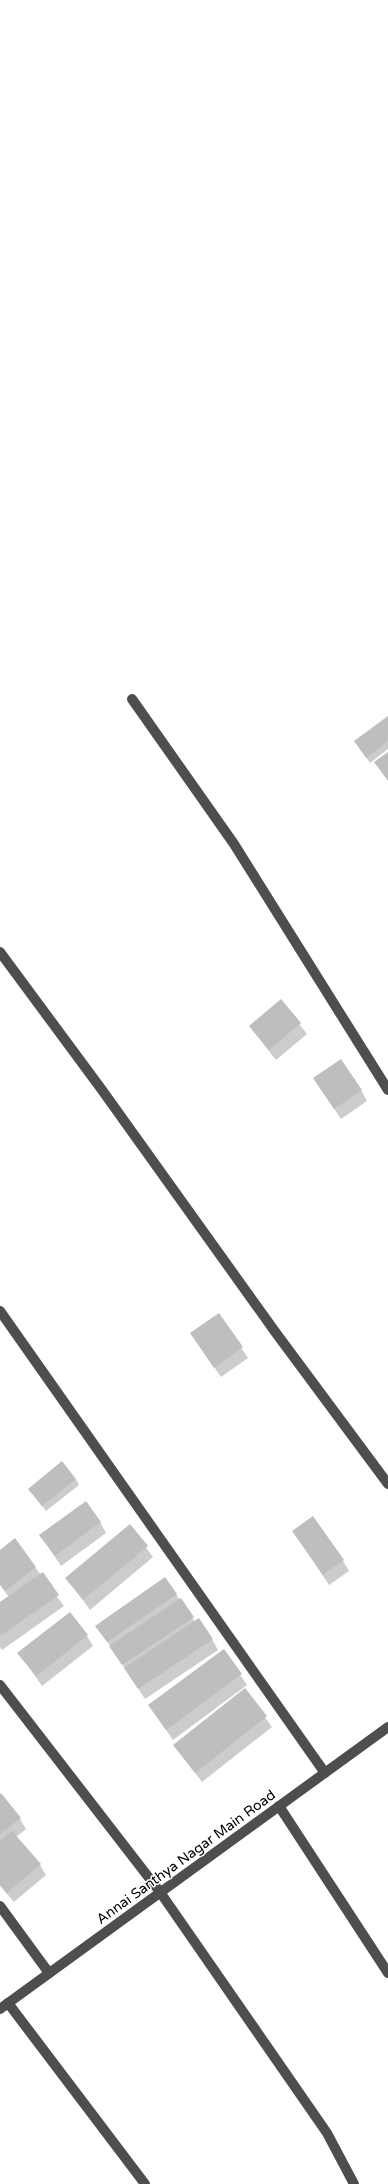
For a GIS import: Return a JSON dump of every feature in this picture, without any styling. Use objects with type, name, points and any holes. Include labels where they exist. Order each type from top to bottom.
[{"type":"street","points":[[132,699],[234,844],[388,1090]]},
{"type":"street","points":[[0,952],[102,1090],[276,1333],[388,1484]]},
{"type":"street","points":[[0,1311],[325,1773]]},
{"type":"street","points":[[0,1685],[160,1892],[326,2133],[354,2184]]},
{"type":"street","name":"Annai Santhya Nagar Main Road","points":[[4,2006],[388,1727]]},
{"type":"street","points":[[279,1806],[388,1973]]},
{"type":"street","points":[[0,1906],[49,1973]]},
{"type":"street","points":[[4,2006],[145,2184]]},
{"type":"building","points":[[388,716],[388,741],[366,758],[354,741]]},
{"type":"building","points":[[388,752],[388,781],[374,762]]},
{"type":"building","points":[[281,999],[301,1023],[269,1050],[249,1026]]},
{"type":"building","points":[[341,1059],[362,1090],[334,1109],[313,1078]]},
{"type":"building","points":[[219,1313],[243,1347],[214,1368],[190,1333]]},
{"type":"building","points":[[62,1461],[76,1479],[42,1506],[28,1489]]},
{"type":"building","points":[[86,1501],[101,1522],[55,1556],[39,1535]]},
{"type":"building","points":[[313,1516],[344,1560],[323,1575],[292,1531]]},
{"type":"building","points":[[130,1524],[148,1546],[83,1600],[65,1578]]},
{"type":"building","points":[[15,1538],[36,1567],[5,1591],[0,1584],[0,1550]]},
{"type":"building","points":[[43,1572],[59,1595],[0,1636],[0,1602]]},
{"type":"building","points":[[165,1577],[177,1594],[107,1642],[95,1626]]},
{"type":"building","points":[[181,1598],[194,1617],[122,1665],[109,1646]]},
{"type":"building","points":[[70,1612],[88,1635],[36,1676],[17,1653]]},
{"type":"building","points":[[199,1618],[213,1639],[138,1689],[124,1668]]},
{"type":"building","points":[[224,1649],[242,1674],[166,1730],[148,1705]]},
{"type":"building","points":[[245,1688],[267,1716],[195,1773],[173,1745]]},
{"type":"building","points":[[1,1793],[21,1818],[0,1834],[0,1794]]},
{"type":"building","points":[[12,1831],[41,1864],[7,1893],[0,1884],[0,1841]]}]
